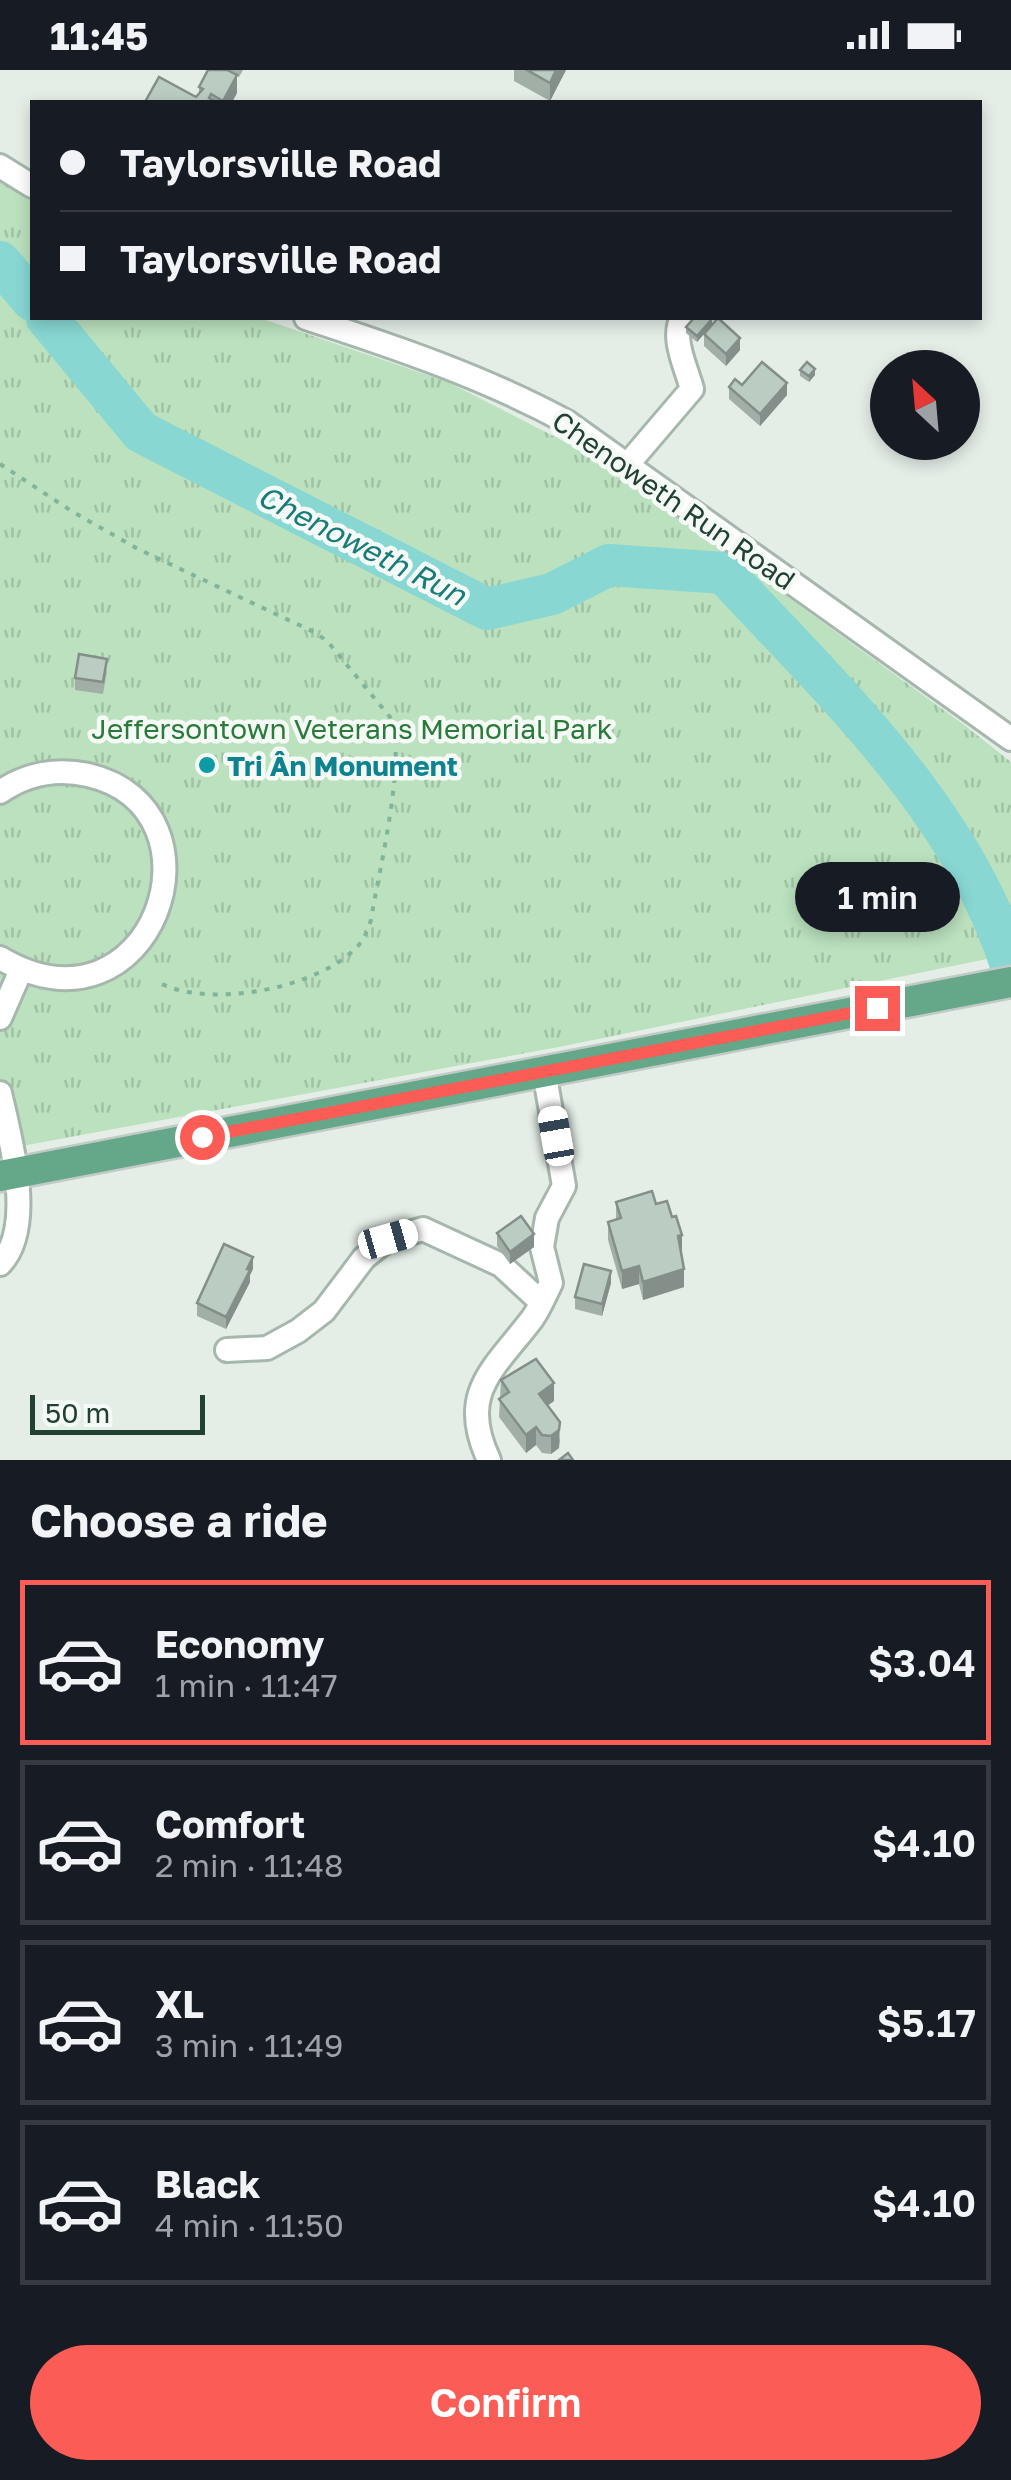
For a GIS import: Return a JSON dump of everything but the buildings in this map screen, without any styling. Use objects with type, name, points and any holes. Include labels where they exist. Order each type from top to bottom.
[{"type":"main road","points":[[9,1174],[996,985]]},
{"type":"street","points":[[0,166],[30,185]]},
{"type":"street","name":"Chenoweth Run Road","points":[[312,320],[448,367],[527,400],[567,422],[1011,739]]},
{"type":"street","points":[[628,464],[692,389],[677,338],[680,320]]},
{"type":"street","points":[[0,1018],[10,964],[43,977],[66,978],[108,968],[142,940],[158,911],[166,879],[158,836],[134,800],[116,787],[97,777],[53,772],[3,785]]},
{"type":"street","points":[[489,1460],[476,1433],[477,1406],[489,1371],[534,1317],[550,1283],[542,1247],[547,1218],[564,1186],[544,1071]]},
{"type":"street","points":[[0,1093],[15,1239],[0,1264]]},
{"type":"street","points":[[227,1350],[266,1348],[298,1331],[324,1311],[364,1258],[388,1239],[423,1229],[501,1265],[541,1302]]},
{"type":"path","points":[[0,464],[138,549],[316,633],[353,672],[395,727],[397,759],[371,920],[364,939],[353,951],[294,981],[237,994],[186,992],[156,981]]},
{"type":"green space","name":"Jeffersontown Veterans Memorial Park","points":[[0,178],[30,200],[30,320],[266,320],[448,382],[569,444],[663,507],[1011,762],[1011,954],[564,1046],[0,1150]]},
{"type":"waterway","name":"Chenoweth Run","points":[[0,262],[30,298]]},
{"type":"waterway","name":"Chenoweth Run","points":[[49,320],[141,432],[487,609],[552,594],[609,565],[724,573],[850,708],[927,804],[989,908],[1011,965]]},
{"type":"place","name":"Tri Ân Monument","points":[[207,765]]},
{"type":"route","points":[[202,1137],[877,1008]]}]
